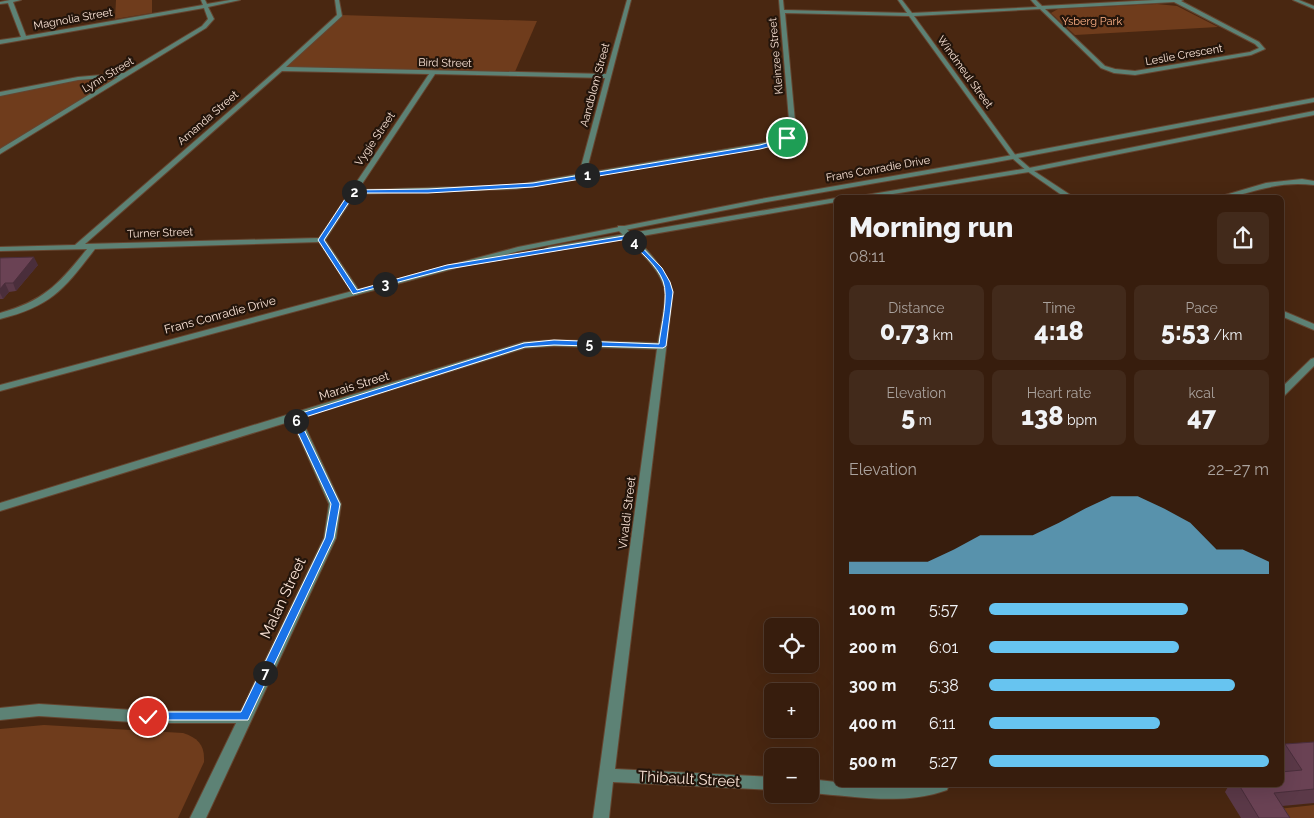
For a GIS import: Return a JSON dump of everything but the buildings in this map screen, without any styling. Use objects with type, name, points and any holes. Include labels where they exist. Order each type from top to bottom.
[{"type":"street","points":[[0,3],[19,0]]},
{"type":"street","name":"Magnolia Street","points":[[0,42],[204,3],[238,0]]},
{"type":"street","name":"Amanda Street","points":[[78,247],[340,15],[337,0]]},
{"type":"street","name":"Aandblom Street","points":[[582,176],[629,0]]},
{"type":"street","name":"Kleinzee Street","points":[[582,176],[760,147],[782,142],[787,138],[793,132],[781,0]]},
{"type":"street","name":"Windmeul Street","points":[[900,0],[1014,157],[1029,170],[1067,195]]},
{"type":"street","name":"Leslie Crescent","points":[[1033,0],[1103,67],[1114,72],[1135,73],[1252,53],[1262,48],[1257,43],[1173,0]]},
{"type":"street","points":[[782,11],[911,15],[1181,0]]},
{"type":"street","points":[[1295,0],[1314,8]]},
{"type":"street","points":[[10,2],[24,38]]},
{"type":"street","name":"Lynn Street","points":[[0,152],[209,23],[211,19],[204,3]]},
{"type":"street","name":"Bird Street","points":[[281,69],[608,76]]},
{"type":"street","name":"Vygie Street","points":[[321,240],[433,72]]},
{"type":"street","points":[[0,94],[78,78],[126,75]]},
{"type":"street","name":"Frans Conradie Drive","points":[[447,268],[626,233],[761,201],[1014,157],[1314,100]]},
{"type":"street","name":"Frans Conradie Drive","points":[[870,195],[1029,170],[1314,113]]},
{"type":"street","points":[[353,192],[516,187],[582,176]]},
{"type":"street","points":[[1231,195],[1286,182],[1314,183]]},
{"type":"street","name":"Frans Conradie Drive","points":[[0,388],[518,249],[834,200]]},
{"type":"street","name":"Vivaldi Street","points":[[601,818],[669,292],[667,282],[659,269],[626,233]]},
{"type":"street","points":[[321,240],[356,292]]},
{"type":"street","name":"Turner Street","points":[[0,249],[321,240]]},
{"type":"street","points":[[0,316],[32,306],[58,290],[93,246]]},
{"type":"street","points":[[1284,314],[1314,328]]},
{"type":"street","name":"Marais Street","points":[[0,506],[295,418],[524,345],[554,343],[663,346]]},
{"type":"street","points":[[1284,391],[1314,361]]},
{"type":"street","name":"Malan Street","points":[[198,818],[330,538],[335,504],[295,418]]},
{"type":"street","points":[[0,714],[39,710],[148,717],[244,717]]},
{"type":"street","name":"Thibault Street","points":[[606,775],[764,784]]},
{"type":"street","points":[[819,787],[905,792],[939,787]]},
{"type":"green space","points":[[116,0],[152,0],[152,13],[115,19]]},
{"type":"green space","name":"Ysberg Park","points":[[1157,4],[1177,6],[1218,27],[1075,35],[1051,13],[1058,9]]},
{"type":"green space","points":[[340,15],[537,21],[514,74],[281,69]]},
{"type":"green space","points":[[124,76],[0,152],[0,94],[72,79]]},
{"type":"green space","points":[[44,725],[183,733],[193,737],[200,743],[204,762],[178,818],[0,818],[0,729]]},
{"type":"green space","points":[[1314,805],[1314,818],[1283,818],[1278,809]]},
{"type":"route","points":[[148,717],[244,717],[330,538],[334,518],[335,504],[295,418],[524,345],[554,343],[663,346],[669,292],[667,282],[659,269],[630,237],[447,268],[356,292],[350,286],[321,240],[353,192],[428,191],[533,185],[772,145],[782,142],[787,138]]}]
